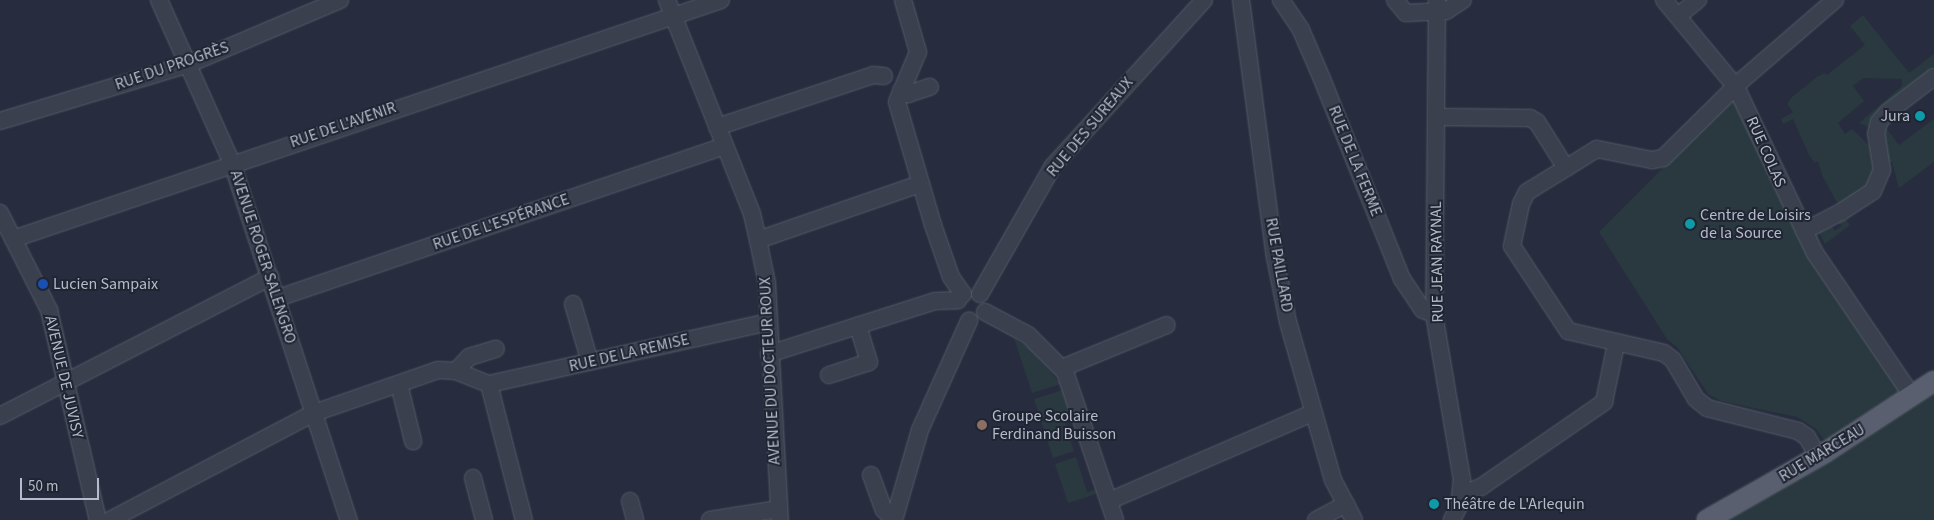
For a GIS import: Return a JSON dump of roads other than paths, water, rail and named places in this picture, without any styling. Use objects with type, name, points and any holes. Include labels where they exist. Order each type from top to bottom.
[{"type":"main road","name":"RUE MARCEAU","points":[[1707,520],[1818,457],[1934,381]]},
{"type":"street","name":"AVENUE ROGER SALENGRO","points":[[159,0],[232,163],[278,298],[349,520]]},
{"type":"street","name":"RUE DU PROGRÈS","points":[[0,120],[188,64],[340,0]]},
{"type":"street","name":"RUE DE L'AVENIR","points":[[14,239],[670,7],[721,0]]},
{"type":"street","points":[[902,0],[918,52],[897,102],[920,184],[951,277],[967,296]]},
{"type":"street","name":"RUE DES SUREAUX","points":[[967,296],[1053,166],[1204,0]]},
{"type":"street","name":"RUE PAILLARD","points":[[1241,0],[1275,257],[1312,413],[1334,480],[1354,520]]},
{"type":"street","name":"RUE DE LA FERME","points":[[1281,0],[1301,30],[1402,279],[1423,310],[1434,314]]},
{"type":"street","points":[[1395,0],[1406,13],[1437,6],[1446,11],[1463,0]]},
{"type":"street","name":"RUE COLAS","points":[[1664,0],[1736,87],[1815,253],[1906,387]]},
{"type":"street","points":[[1678,16],[1698,0]]},
{"type":"street","points":[[1818,457],[1807,437],[1798,431],[1707,408],[1696,399],[1669,356],[1568,332],[1514,253],[1514,234],[1527,192],[1597,150],[1652,160],[1663,158],[1736,87],[1835,0]]},
{"type":"street","name":"RUE JEAN RAYNAL","points":[[1437,6],[1438,117],[1434,314],[1462,490],[1459,506],[1452,520]]},
{"type":"street","name":"AVENUE DU DOCTEUR ROUX","points":[[670,7],[752,214],[758,240],[767,283],[769,354],[780,515]]},
{"type":"street","points":[[717,127],[873,74],[884,76]]},
{"type":"street","points":[[1804,231],[1841,212],[1873,191],[1882,170],[1876,134],[1880,122],[1888,112],[1934,77]]},
{"type":"street","points":[[901,91],[908,94],[930,87]]},
{"type":"street","points":[[1438,117],[1530,118],[1537,122],[1566,168]]},
{"type":"street","name":"RUE DE L'ESPÉRANCE","points":[[278,298],[724,146]]},
{"type":"street","points":[[758,240],[920,184]]},
{"type":"street","name":"AVENUE DE JUVISY","points":[[0,213],[49,310],[98,520]]},
{"type":"street","points":[[0,416],[270,277]]},
{"type":"street","points":[[769,354],[935,301],[967,296],[986,302],[985,312],[978,319],[968,321],[958,313],[967,296]]},
{"type":"street","points":[[573,304],[590,362]]},
{"type":"street","points":[[985,312],[1028,334],[1062,368],[1071,384],[1115,520]]},
{"type":"street","points":[[871,475],[884,510],[894,519],[920,430],[968,321]]},
{"type":"street","name":"RUE DE LA REMISE","points":[[490,384],[768,322]]},
{"type":"street","points":[[1062,368],[1167,325]]},
{"type":"street","points":[[829,374],[869,362],[858,326]]},
{"type":"street","points":[[1462,490],[1471,492],[1481,488],[1604,402],[1616,344]]},
{"type":"street","points":[[456,371],[469,357],[496,349]]},
{"type":"street","points":[[110,520],[314,413],[438,370],[456,371],[490,384],[524,520]]},
{"type":"street","points":[[399,384],[413,441]]},
{"type":"street","points":[[1109,501],[1312,413]]},
{"type":"street","points":[[473,478],[484,520]]},
{"type":"street","points":[[630,501],[634,520]]},
{"type":"street","points":[[1316,520],[1346,504]]},
{"type":"street","points":[[710,520],[780,515]]},
{"type":"place","name":"Jura","points":[[1920,116]]},
{"type":"place","name":"Centre de Loisirs de la Source","points":[[1690,224]]},
{"type":"place","name":"Lucien Sampaix","points":[[43,284]]},
{"type":"place","name":"Groupe Scolaire Ferdinand Buisson","points":[[982,425]]},
{"type":"place","name":"Théâtre de L'Arlequin","points":[[1434,504]]}]
